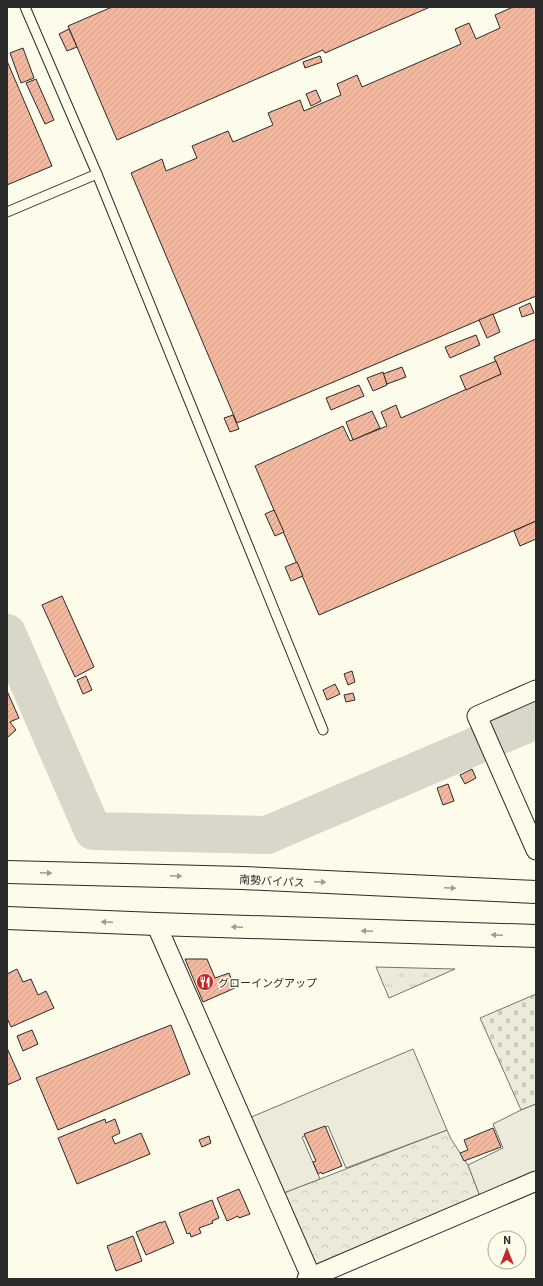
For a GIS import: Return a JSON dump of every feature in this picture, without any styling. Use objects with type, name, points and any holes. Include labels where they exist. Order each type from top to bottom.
[{"type":"highway","name":"南勢バイパス","points":[[7,872],[243,878],[536,892]]},
{"type":"highway","points":[[7,918],[536,936]]},
{"type":"street","points":[[536,690],[477,716],[536,850]]},
{"type":"street","points":[[156,924],[310,1278],[536,1181]]},
{"type":"lane","points":[[25,7],[97,174],[323,730]]},
{"type":"lane","points":[[7,212],[97,174]]},
{"type":"green space","points":[[376,967],[455,969],[389,998]]},
{"type":"green space","points":[[536,994],[536,1104],[521,1110],[480,1018]]},
{"type":"green space","points":[[447,1130],[451,1139],[468,1165],[481,1199],[314,1269],[281,1194]]},
{"type":"shaded area","points":[[413,1049],[447,1130],[346,1168],[328,1126],[302,1137],[320,1179],[281,1194],[249,1118]]},
{"type":"shaded area","points":[[536,1104],[536,1175],[481,1199],[468,1165],[503,1148],[493,1124]]},
{"type":"building","points":[[112,7],[430,7],[325,53],[323,50],[117,140],[68,26]]},
{"type":"building","points":[[513,7],[536,7],[536,296],[237,423],[131,173],[162,159],[166,171],[197,158],[192,146],[228,131],[233,142],[273,125],[268,113],[300,100],[304,111],[341,95],[337,84],[357,75],[362,87],[461,44],[455,29],[469,23],[476,39],[500,28],[495,15]]},
{"type":"building","points":[[69,29],[77,47],[67,51],[59,34]]},
{"type":"building","points":[[23,48],[34,78],[21,83],[10,53]]},
{"type":"building","points":[[320,56],[322,62],[305,68],[303,62]]},
{"type":"building","points":[[7,61],[52,166],[7,185]]},
{"type":"building","points":[[36,79],[54,120],[45,124],[26,83]]},
{"type":"building","points":[[316,90],[321,101],[311,106],[306,94]]},
{"type":"building","points":[[530,303],[534,313],[522,317],[519,308]]},
{"type":"building","points":[[493,314],[500,332],[487,338],[479,320]]},
{"type":"building","points":[[476,335],[480,345],[450,358],[445,347]]},
{"type":"building","points":[[536,339],[536,521],[319,615],[255,466],[343,426],[350,441],[387,426],[381,412],[396,405],[401,418],[501,374],[494,357]]},
{"type":"building","points":[[496,361],[501,374],[466,390],[460,376]]},
{"type":"building","points":[[402,367],[406,377],[387,384],[383,374]]},
{"type":"building","points":[[383,372],[387,385],[373,391],[367,378]]},
{"type":"building","points":[[359,385],[364,396],[331,410],[326,398]]},
{"type":"building","points":[[372,411],[380,428],[353,440],[346,422]]},
{"type":"building","points":[[233,415],[239,429],[230,432],[224,418]]},
{"type":"building","points":[[274,510],[284,532],[275,536],[265,514]]},
{"type":"building","points":[[536,521],[536,539],[520,546],[514,531]]},
{"type":"building","points":[[297,562],[303,576],[291,581],[285,567]]},
{"type":"building","points":[[62,596],[94,667],[75,677],[42,605]]},
{"type":"building","points":[[352,671],[355,682],[348,685],[344,674]]},
{"type":"building","points":[[86,676],[92,690],[83,694],[77,680]]},
{"type":"building","points":[[335,684],[340,694],[327,700],[323,690]]},
{"type":"building","points":[[7,691],[19,718],[10,722],[16,730],[7,738]]},
{"type":"building","points":[[353,693],[355,700],[346,702],[344,695]]},
{"type":"building","points":[[472,769],[476,778],[465,784],[460,775]]},
{"type":"building","points":[[448,784],[454,801],[443,805],[437,788]]},
{"type":"building","points":[[185,959],[207,959],[215,978],[229,973],[235,988],[203,1002]]},
{"type":"building","points":[[17,969],[23,982],[31,979],[38,995],[46,991],[54,1008],[11,1027],[7,1018],[7,974]]},
{"type":"building","points":[[171,1025],[190,1074],[58,1130],[36,1078]]},
{"type":"building","points":[[32,1030],[38,1044],[23,1051],[17,1036]]},
{"type":"building","points":[[7,1048],[21,1079],[7,1085]]},
{"type":"building","points":[[105,1119],[106,1123],[115,1119],[120,1133],[112,1137],[115,1144],[141,1133],[150,1154],[77,1184],[58,1138]]},
{"type":"building","points":[[325,1126],[342,1166],[322,1174],[321,1172],[318,1174],[313,1162],[316,1161],[304,1134]]},
{"type":"building","points":[[493,1128],[501,1147],[464,1161],[460,1153],[468,1150],[464,1140]]},
{"type":"building","points":[[209,1136],[211,1143],[202,1147],[199,1140]]},
{"type":"building","points":[[239,1189],[250,1214],[239,1218],[238,1216],[227,1221],[217,1198]]},
{"type":"building","points":[[212,1200],[219,1218],[212,1221],[213,1223],[199,1228],[201,1233],[191,1237],[190,1233],[187,1234],[179,1213]]},
{"type":"building","points":[[165,1221],[174,1243],[146,1255],[136,1232]]},
{"type":"building","points":[[133,1236],[142,1261],[116,1271],[107,1246]]},
{"type":"waterway","points":[[7,633],[93,831],[267,835],[536,720]]},
{"type":"place","name":"グローイングアップ","points":[[205,982]]}]
